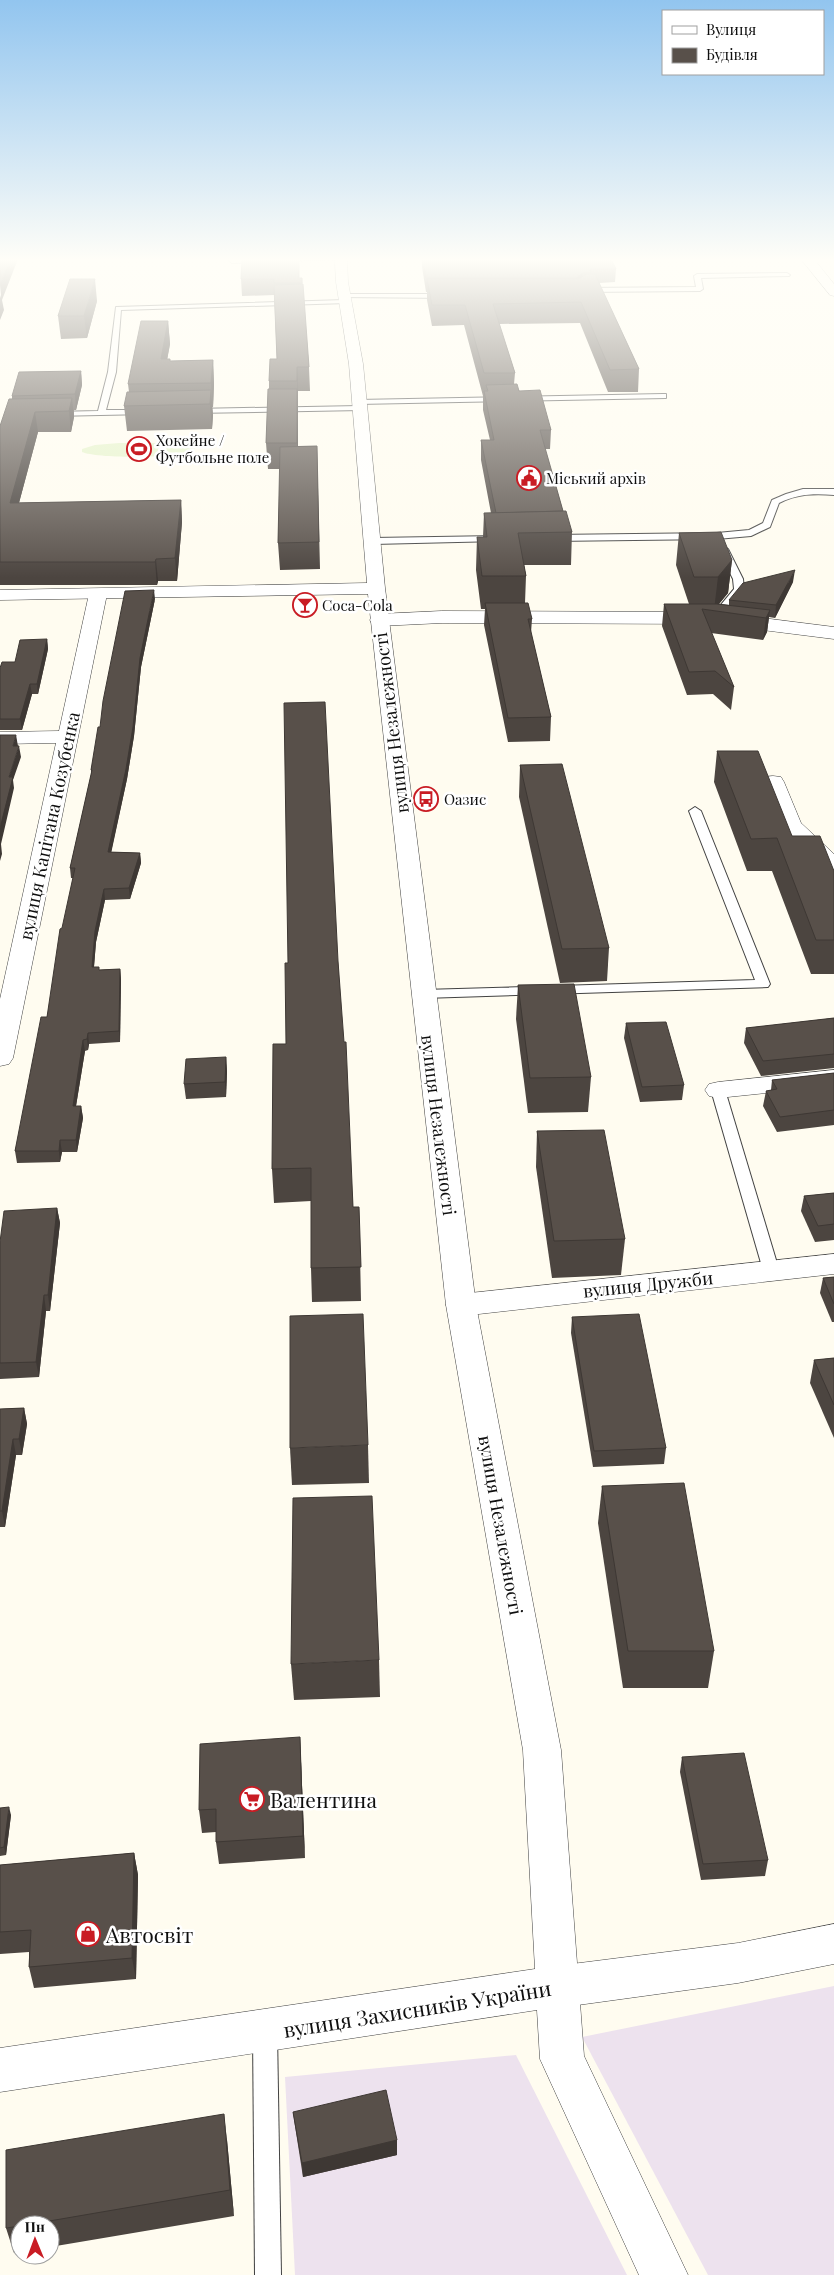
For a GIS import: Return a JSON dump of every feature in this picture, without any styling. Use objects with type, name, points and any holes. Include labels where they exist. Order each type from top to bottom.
[{"type":"street","name":"вулиця Незалежності","points":[[356,365],[379,620],[461,1305],[542,1750],[562,2059],[664,2275]]},
{"type":"street","points":[[0,595],[376,588]]},
{"type":"street","name":"вулиця Капітана Козубенка","points":[[0,1058],[98,594]]},
{"type":"street","points":[[379,620],[442,617],[715,618],[834,633]]},
{"type":"street","points":[[0,738],[69,737]]},
{"type":"street","points":[[773,782],[791,826],[834,866]]},
{"type":"street","points":[[718,1090],[834,1078]]},
{"type":"street","name":"вулиця Дружби","points":[[461,1305],[834,1264]]},
{"type":"street","name":"вулиця Захисників України","points":[[0,2070],[265,2032],[556,1987],[738,1963],[834,1944]]},
{"type":"lane","points":[[101,413],[113,365]]},
{"type":"lane","points":[[180,412],[663,396]]},
{"type":"lane","points":[[46,414],[151,412]]},
{"type":"lane","points":[[547,538],[751,534],[767,525],[775,502],[786,495],[803,491],[834,492]]},
{"type":"lane","points":[[715,618],[739,589],[738,578],[716,536]]},
{"type":"lane","points":[[373,541],[507,539]]},
{"type":"lane","points":[[423,994],[763,984],[695,811]]},
{"type":"lane","points":[[718,1090],[771,1270]]},
{"type":"lane","points":[[265,2032],[268,2275]]},
{"type":"shaded area","points":[[834,1986],[834,2275],[708,2275],[582,2037]]},
{"type":"shaded area","points":[[516,2055],[627,2275],[295,2275],[285,2077]]},
{"type":"green space","name":"Хокейне / Футбольне поле","points":[[186,443],[195,448],[194,451],[184,453],[155,456],[120,457],[82,452],[82,449],[95,445]]},
{"type":"building","points":[[132,365],[213,365],[211,383],[128,384]]},
{"type":"building","points":[[270,365],[309,365],[309,367],[297,367],[297,381],[269,381]]},
{"type":"building","points":[[482,365],[513,365],[515,373],[484,373]]},
{"type":"building","points":[[608,365],[637,365],[639,369],[610,370]]},
{"type":"building","points":[[81,371],[75,394],[12,396],[19,372]]},
{"type":"building","points":[[517,384],[519,391],[540,390],[551,430],[540,430],[563,511],[496,513],[481,440],[494,440],[484,391],[488,391],[486,385]]},
{"type":"building","points":[[268,389],[297,389],[297,443],[266,443]]},
{"type":"building","points":[[211,390],[210,404],[124,406],[127,392]]},
{"type":"building","points":[[72,398],[69,411],[35,412],[10,503],[181,500],[175,558],[156,559],[155,562],[0,562],[0,426],[9,399]]},
{"type":"building","points":[[317,446],[319,542],[278,543],[280,447]]},
{"type":"building","points":[[566,511],[572,532],[518,533],[526,576],[482,576],[477,537],[487,537],[484,513]]},
{"type":"building","points":[[721,532],[732,560],[718,577],[694,577],[679,533]]},
{"type":"building","points":[[795,570],[776,605],[729,600],[743,583]]},
{"type":"building","points":[[154,590],[140,658],[133,727],[126,769],[108,852],[140,853],[129,888],[104,889],[95,931],[92,967],[99,967],[99,970],[120,969],[119,1031],[88,1033],[87,1039],[83,1040],[73,1106],[81,1106],[76,1140],[60,1140],[59,1151],[15,1151],[41,1017],[47,1017],[60,929],[62,928],[75,868],[70,868],[92,770],[98,727],[100,727],[103,701],[125,591]]},
{"type":"building","points":[[485,603],[528,603],[532,619],[528,619],[551,717],[508,718]]},
{"type":"building","points":[[664,604],[717,604],[770,610],[766,618],[702,609],[734,687],[715,671],[689,672]]},
{"type":"building","points":[[47,639],[37,684],[30,684],[20,719],[0,719],[0,668],[2,662],[15,662],[20,640]]},
{"type":"building","points":[[325,702],[338,961],[344,1042],[346,1042],[353,1207],[359,1207],[361,1267],[311,1268],[311,1168],[272,1169],[273,1044],[286,1044],[285,963],[288,963],[284,703]]},
{"type":"building","points":[[0,735],[16,735],[13,746],[19,746],[9,777],[13,777],[0,828]]},
{"type":"building","points":[[717,751],[758,751],[792,836],[820,836],[834,871],[834,940],[816,940],[777,838],[751,839]]},
{"type":"building","points":[[562,764],[609,948],[562,949],[520,765]]},
{"type":"building","points":[[574,984],[591,1077],[530,1078],[518,985]]},
{"type":"building","points":[[834,1018],[834,1054],[763,1061],[746,1028]]},
{"type":"building","points":[[666,1022],[684,1085],[642,1087],[626,1023]]},
{"type":"building","points":[[226,1057],[225,1082],[184,1084],[186,1059]]},
{"type":"building","points":[[834,1073],[834,1110],[780,1117],[766,1091],[777,1089],[772,1080]]},
{"type":"building","points":[[604,1130],[625,1239],[554,1241],[537,1131]]},
{"type":"building","points":[[834,1193],[834,1224],[818,1226],[804,1196]]},
{"type":"building","points":[[57,1208],[48,1295],[44,1295],[36,1362],[0,1363],[0,1242],[4,1211]]},
{"type":"building","points":[[834,1277],[834,1304],[823,1278]]},
{"type":"building","points":[[363,1314],[368,1445],[290,1448],[290,1316]]},
{"type":"building","points":[[639,1314],[666,1448],[594,1451],[572,1317]]},
{"type":"building","points":[[834,1358],[834,1405],[814,1360]]},
{"type":"building","points":[[24,1408],[19,1439],[13,1439],[2,1511],[0,1511],[0,1409]]},
{"type":"building","points":[[684,1483],[714,1651],[628,1651],[602,1486]]},
{"type":"building","points":[[372,1496],[379,1660],[291,1664],[293,1498]]},
{"type":"building","name":"Валентина","points":[[300,1737],[303,1836],[216,1842],[216,1809],[199,1810],[200,1744]]},
{"type":"building","points":[[744,1753],[768,1860],[703,1864],[682,1757]]},
{"type":"building","points":[[9,1807],[4,1847],[0,1848],[0,1808]]},
{"type":"building","points":[[134,1853],[132,1958],[29,1967],[31,1930],[0,1932],[0,1865]]},
{"type":"building","points":[[386,2090],[397,2140],[302,2163],[293,2112]]},
{"type":"building","points":[[224,2114],[230,2190],[60,2219],[60,2215],[10,2215],[10,2227],[6,2228],[6,2150]]},
{"type":"place","name":"Хокейне / Футбольне поле","points":[[139,449]]},
{"type":"place","name":"Міський архів","points":[[529,478]]},
{"type":"place","name":"Coca-Cola","points":[[305,605]]},
{"type":"place","name":"Оазис","points":[[426,799]]},
{"type":"place","name":"Валентина","points":[[252,1799]]},
{"type":"place","name":"Автосвіт","points":[[88,1934]]}]
